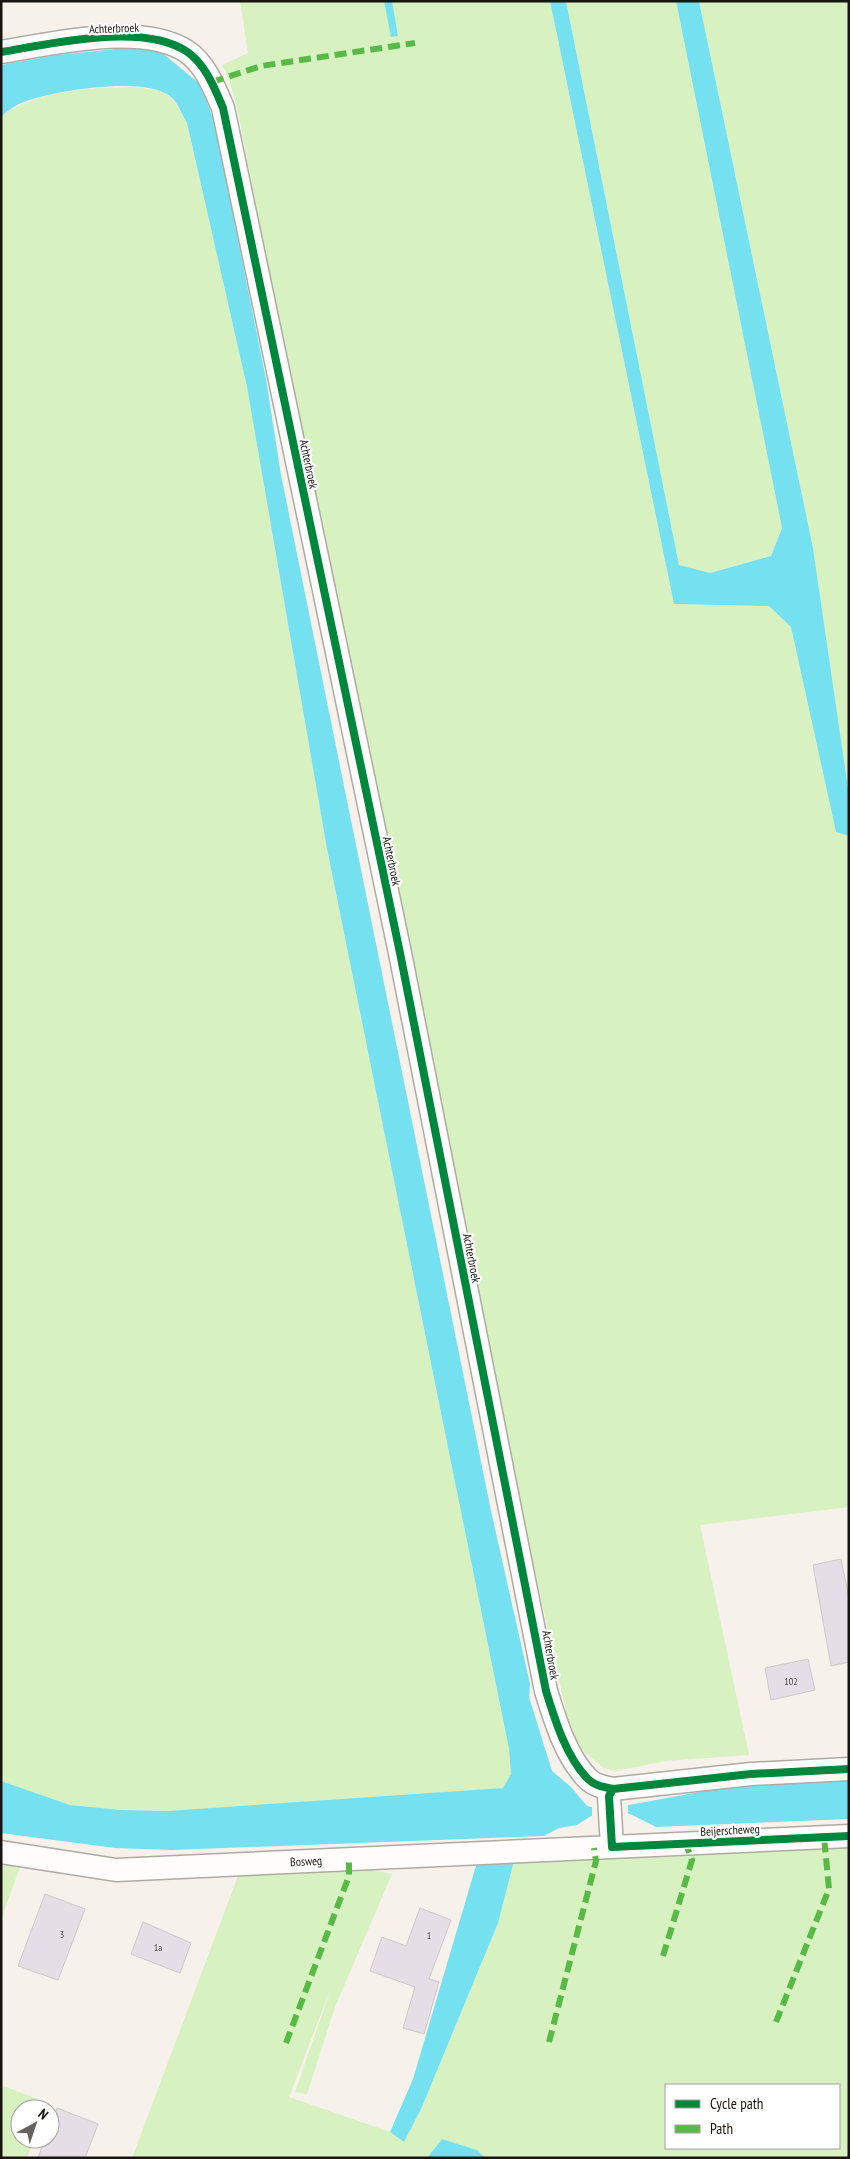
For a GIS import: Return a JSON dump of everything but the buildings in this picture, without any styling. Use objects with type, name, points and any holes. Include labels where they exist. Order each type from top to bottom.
[{"type":"street","name":"Achterbroek","points":[[1,52],[105,37],[140,37],[173,44],[188,51],[198,63],[212,82],[223,108],[402,962],[546,1691],[553,1715],[573,1757],[588,1779],[611,1792]]},
{"type":"street","points":[[612,1839],[611,1792],[751,1774],[849,1769]]},
{"type":"street","name":"Beijerscheweg","points":[[612,1839],[849,1836]]},
{"type":"street","name":"Bosweg","points":[[1,1852],[116,1870],[612,1839]]},
{"type":"green space","points":[[240,1],[384,1],[392,37],[398,36],[392,1],[550,1],[674,604],[769,606],[791,627],[836,832],[849,836],[849,1507],[700,1525],[749,1755],[665,1761],[616,1771],[604,1768],[585,1753],[570,1730],[531,1553],[290,399],[266,258],[239,118],[228,77],[222,65],[248,53]]},
{"type":"green space","points":[[566,1],[676,1],[782,528],[771,556],[710,573],[679,566]]},
{"type":"green space","points":[[699,1],[849,1],[849,795],[813,548]]},
{"type":"green space","points":[[131,87],[153,89],[166,94],[176,104],[187,123],[247,387],[327,849],[509,1749],[511,1774],[504,1788],[267,1806],[167,1811],[121,1810],[70,1805],[1,1781],[1,116],[31,101],[64,92],[97,88]]},
{"type":"green space","points":[[849,1843],[849,2158],[485,2158],[477,2150],[442,2139],[427,2158],[132,2158],[241,1868],[376,1863],[373,1870],[392,1874],[335,2007],[307,2094],[295,2092],[331,1988],[289,2097],[390,2132],[404,2142],[422,2107],[498,1923],[515,1857]]},
{"type":"green space","points":[[1,1856],[23,1859],[1,1919]]},
{"type":"green space","points":[[1,2085],[38,2099],[10,2099],[10,2149],[30,2149],[27,2158],[1,2158]]},
{"type":"water","points":[[384,1],[392,1],[398,36],[391,37]]},
{"type":"water","points":[[550,1],[566,1],[679,565],[710,573],[771,556],[782,528],[676,1],[699,1],[813,548],[849,795],[849,836],[836,832],[791,627],[769,606],[674,604]]},
{"type":"water","points":[[136,47],[161,52],[200,84],[214,121],[266,379],[281,475],[491,1511],[530,1684],[529,1697],[552,1771],[571,1787],[587,1806],[591,1807],[629,1805],[743,1784],[849,1781],[849,1819],[656,1827],[630,1814],[591,1816],[577,1825],[559,1828],[544,1836],[172,1850],[115,1848],[1,1833],[1,1781],[70,1805],[121,1810],[167,1811],[503,1788],[511,1774],[509,1749],[327,849],[247,387],[187,123],[171,97],[159,90],[120,86],[75,90],[35,98],[18,104],[1,116],[1,65],[57,55]]},
{"type":"water","points":[[515,1857],[498,1923],[422,2107],[404,2142],[390,2132],[413,2079],[478,1859]]},
{"type":"water","points":[[442,2139],[477,2150],[485,2158],[427,2158]]},
{"type":"pier","points":[[628,1804],[628,1816],[592,1817],[592,1805]]},
{"type":"marked path","points":[[212,82],[261,66],[415,43]]},
{"type":"marked path","points":[[776,2022],[829,1889],[824,1837]]},
{"type":"marked path","points":[[663,1956],[692,1860],[686,1844]]},
{"type":"marked path","points":[[549,2042],[596,1861],[594,1848]]},
{"type":"marked path","points":[[286,2043],[349,1876],[349,1859]]},
{"type":"cycle path","points":[[1,52],[70,41],[121,36],[167,42],[186,51],[199,62],[209,77],[223,108],[400,953],[546,1691],[557,1726],[567,1749],[588,1779],[597,1785],[613,1789],[751,1774],[849,1769]]},
{"type":"cycle path","points":[[613,1789],[609,1796],[612,1847],[849,1836]]}]
